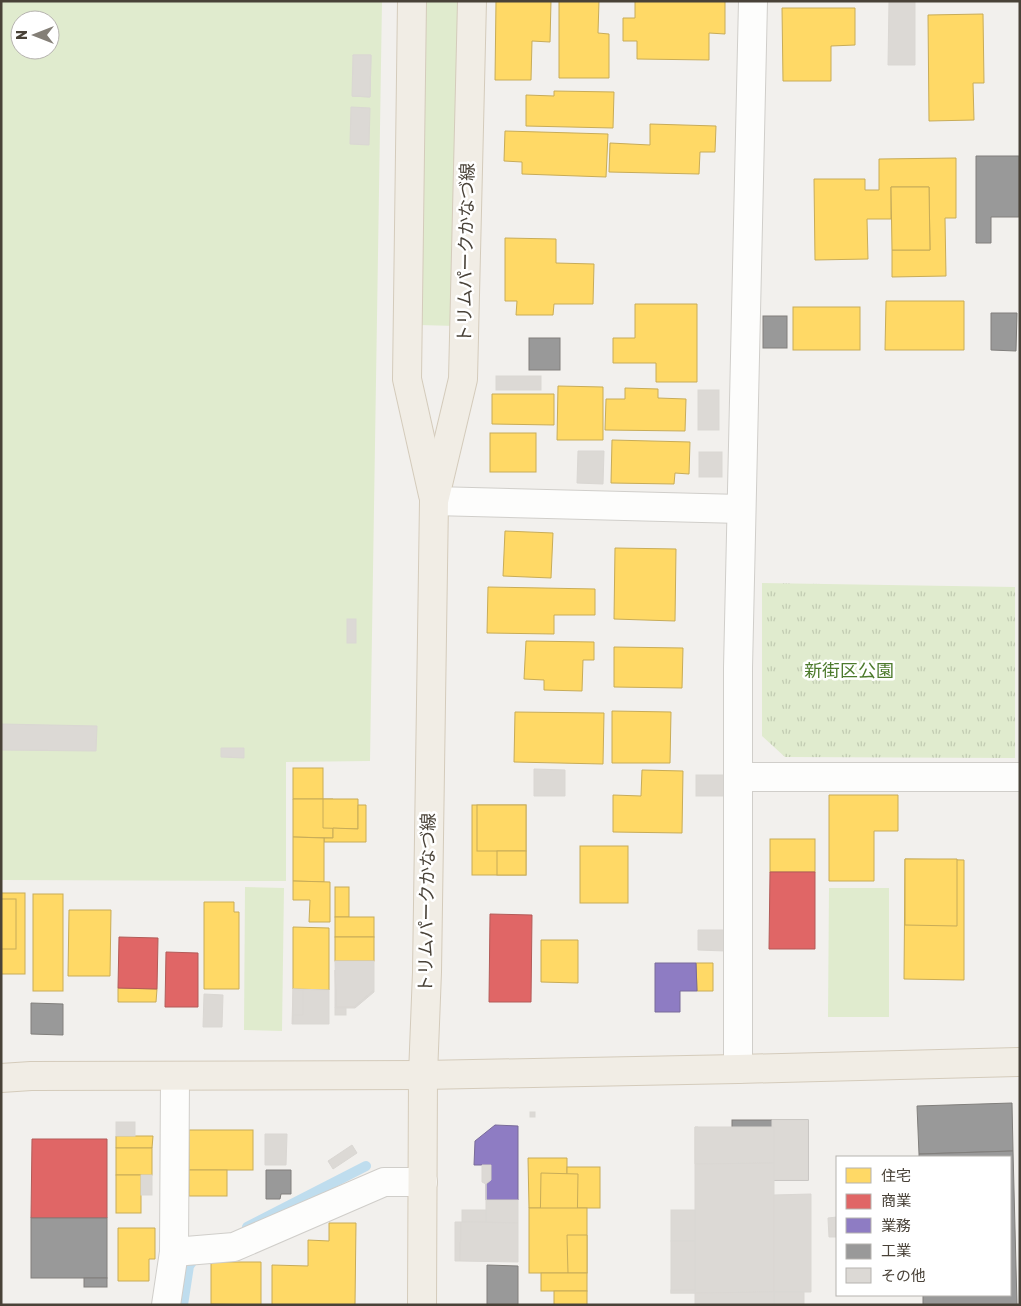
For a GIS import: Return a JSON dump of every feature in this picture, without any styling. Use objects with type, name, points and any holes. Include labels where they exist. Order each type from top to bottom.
[{"type":"main road","name":"トリムパークかなづ線","points":[[412,1],[407,379],[434,501]]},
{"type":"main road","name":"トリムパークかなづ線","points":[[422,1305],[423,1075],[427,962],[434,501],[463,378],[472,1]]},
{"type":"main road","points":[[1,1078],[31,1076],[423,1075],[1020,1062]]},
{"type":"street","points":[[738,1069],[738,668],[754,1]]},
{"type":"street","points":[[434,501],[742,509]]},
{"type":"street","points":[[738,777],[1020,777]]},
{"type":"street","points":[[166,1305],[174,1252],[175,1076]]},
{"type":"street","points":[[174,1252],[234,1247],[384,1182],[423,1182]]},
{"type":"green space","points":[[1,1],[382,1],[370,761],[286,762],[286,881],[1,880]]},
{"type":"green space","points":[[423,1],[461,1],[456,326],[419,325]]},
{"type":"green space","name":"新街区公園","points":[[762,583],[1015,587],[1015,758],[785,757],[762,736]]},
{"type":"green space","points":[[245,887],[284,888],[282,1031],[244,1030]]},
{"type":"green space","points":[[829,888],[889,888],[889,1017],[828,1017]]},
{"type":"building: 住宅","points":[[496,1],[551,1],[550,42],[532,41],[531,80],[495,80]]},
{"type":"building: 住宅","points":[[559,1],[599,1],[598,33],[609,34],[609,78],[559,78]]},
{"type":"building: 住宅","points":[[635,1],[725,1],[725,34],[709,33],[709,60],[637,59],[637,41],[623,41],[623,18],[635,18]]},
{"type":"building: 住宅","points":[[782,8],[855,8],[855,45],[831,46],[831,81],[783,81]]},
{"type":"building: 住宅","points":[[983,14],[984,83],[973,83],[974,120],[929,121],[928,15]]},
{"type":"building: 住宅","points":[[554,91],[614,92],[613,128],[526,126],[526,95],[554,96]]},
{"type":"building: 住宅","points":[[650,124],[716,126],[715,152],[700,152],[699,174],[609,172],[610,143],[650,145]]},
{"type":"building: 住宅","points":[[505,131],[608,134],[606,177],[522,174],[522,162],[504,161]]},
{"type":"building: 住宅","points":[[956,158],[956,218],[945,218],[946,276],[892,277],[892,250],[930,250],[929,187],[891,187],[891,219],[867,219],[868,259],[815,260],[814,179],[865,179],[865,190],[879,190],[879,159]]},
{"type":"building: 住宅","points":[[891,187],[929,187],[930,250],[892,250]]},
{"type":"building: 住宅","points":[[505,238],[556,239],[556,263],[594,264],[593,304],[554,304],[553,315],[516,315],[517,301],[505,301]]},
{"type":"building: 住宅","points":[[886,301],[964,301],[964,350],[885,350]]},
{"type":"building: 住宅","points":[[635,304],[697,304],[697,382],[656,382],[656,363],[613,363],[613,338],[635,338]]},
{"type":"building: 住宅","points":[[793,307],[860,307],[860,350],[793,350]]},
{"type":"building: 住宅","points":[[558,386],[603,387],[603,440],[557,440]]},
{"type":"building: 住宅","points":[[625,388],[658,389],[658,398],[686,399],[685,431],[605,430],[606,399],[625,399]]},
{"type":"building: 住宅","points":[[492,394],[554,394],[554,425],[492,424]]},
{"type":"building: 住宅","points":[[490,433],[536,433],[536,472],[490,472]]},
{"type":"building: 住宅","points":[[612,440],[690,442],[689,474],[675,473],[674,484],[611,483]]},
{"type":"building: 住宅","points":[[505,531],[553,533],[551,578],[503,576]]},
{"type":"building: 住宅","points":[[615,548],[676,549],[675,621],[614,619]]},
{"type":"building: 住宅","points":[[488,587],[595,589],[595,615],[554,615],[554,634],[487,633]]},
{"type":"building: 住宅","points":[[526,641],[594,642],[594,660],[583,660],[582,691],[544,690],[544,680],[524,679]]},
{"type":"building: 住宅","points":[[614,647],[683,648],[682,688],[614,687]]},
{"type":"building: 住宅","points":[[612,711],[671,712],[670,763],[612,763]]},
{"type":"building: 住宅","points":[[515,712],[604,713],[603,764],[514,762]]},
{"type":"building: 住宅","points":[[293,768],[323,768],[323,799],[293,799]]},
{"type":"building: 住宅","points":[[642,770],[683,771],[682,833],[613,832],[613,795],[641,796]]},
{"type":"building: 住宅","points":[[829,795],[898,795],[898,831],[874,831],[874,881],[829,881]]},
{"type":"building: 住宅","points":[[293,799],[333,799],[333,838],[293,837]]},
{"type":"building: 住宅","points":[[323,799],[358,799],[358,829],[323,828]]},
{"type":"building: 住宅","points":[[358,805],[366,805],[366,842],[324,842],[324,838],[333,838],[333,828],[358,829]]},
{"type":"building: 住宅","points":[[472,805],[526,805],[526,875],[472,875]]},
{"type":"building: 住宅","points":[[477,805],[526,805],[526,851],[477,851]]},
{"type":"building: 住宅","points":[[293,837],[324,838],[324,882],[293,881]]},
{"type":"building: 住宅","points":[[770,839],[815,839],[815,872],[770,872]]},
{"type":"building: 住宅","points":[[580,846],[628,846],[628,903],[580,903]]},
{"type":"building: 住宅","points":[[497,851],[526,851],[526,875],[497,875]]},
{"type":"building: 住宅","points":[[905,859],[964,860],[964,980],[904,979]]},
{"type":"building: 住宅","points":[[905,859],[957,859],[957,926],[905,925]]},
{"type":"building: 住宅","points":[[293,881],[330,882],[330,922],[309,922],[310,900],[293,900]]},
{"type":"building: 住宅","points":[[335,887],[349,887],[349,917],[335,917]]},
{"type":"building: 住宅","points":[[1,893],[25,893],[25,974],[1,974]]},
{"type":"building: 住宅","points":[[33,894],[63,894],[63,991],[33,991]]},
{"type":"building: 住宅","points":[[1,899],[16,899],[16,949],[1,949]]},
{"type":"building: 住宅","points":[[204,902],[234,902],[234,912],[239,912],[239,989],[204,989]]},
{"type":"building: 住宅","points":[[69,910],[111,910],[110,976],[68,976]]},
{"type":"building: 住宅","points":[[335,917],[374,917],[374,937],[335,937]]},
{"type":"building: 住宅","points":[[293,927],[329,928],[329,990],[293,989]]},
{"type":"building: 住宅","points":[[335,937],[374,937],[374,961],[335,961]]},
{"type":"building: 住宅","points":[[541,940],[578,940],[578,983],[541,982]]},
{"type":"building: 住宅","points":[[696,963],[713,963],[713,991],[697,991]]},
{"type":"building: 住宅","points":[[118,988],[157,989],[156,1002],[118,1002]]},
{"type":"building: 住宅","points":[[189,1130],[253,1130],[253,1170],[189,1170]]},
{"type":"building: 住宅","points":[[116,1136],[153,1136],[152,1148],[116,1148]]},
{"type":"building: 住宅","points":[[116,1148],[152,1148],[152,1175],[116,1175]]},
{"type":"building: 住宅","points":[[528,1158],[567,1158],[567,1208],[529,1208]]},
{"type":"building: 住宅","points":[[567,1167],[600,1167],[600,1208],[567,1208]]},
{"type":"building: 住宅","points":[[189,1170],[227,1170],[227,1196],[189,1196]]},
{"type":"building: 住宅","points":[[541,1173],[578,1174],[577,1235],[540,1235]]},
{"type":"building: 住宅","points":[[116,1175],[141,1175],[141,1213],[116,1213]]},
{"type":"building: 住宅","points":[[529,1208],[587,1208],[587,1273],[529,1273]]},
{"type":"building: 住宅","points":[[329,1223],[356,1223],[355,1305],[272,1305],[272,1265],[308,1266],[308,1240],[329,1241]]},
{"type":"building: 住宅","points":[[118,1228],[155,1228],[155,1259],[149,1259],[149,1281],[118,1281]]},
{"type":"building: 住宅","points":[[567,1235],[587,1235],[587,1273],[568,1273]]},
{"type":"building: 住宅","points":[[211,1262],[261,1262],[261,1305],[211,1304]]},
{"type":"building: 住宅","points":[[541,1273],[587,1273],[587,1291],[541,1291]]},
{"type":"building: 住宅","points":[[554,1291],[587,1291],[587,1305],[554,1305]]},
{"type":"building: 商業","points":[[770,872],[815,872],[815,949],[769,949]]},
{"type":"building: 商業","points":[[490,914],[532,915],[531,1002],[489,1002]]},
{"type":"building: 商業","points":[[119,937],[158,938],[157,989],[118,988]]},
{"type":"building: 商業","points":[[166,952],[198,953],[198,1007],[165,1007]]},
{"type":"building: 商業","points":[[32,1139],[107,1139],[107,1218],[31,1218]]},
{"type":"building: 業務","points":[[655,963],[696,963],[697,991],[680,991],[680,1012],[655,1012]]},
{"type":"building: 業務","points":[[495,1125],[518,1126],[518,1200],[486,1200],[486,1184],[491,1180],[491,1165],[474,1165],[475,1141]]},
{"type":"building: 工業","points":[[976,156],[1019,156],[1019,217],[991,217],[991,243],[976,243]]},
{"type":"building: 工業","points":[[991,313],[1017,313],[1016,351],[991,350]]},
{"type":"building: 工業","points":[[763,316],[787,316],[787,348],[763,348]]},
{"type":"building: 工業","points":[[529,338],[560,338],[560,370],[529,370]]},
{"type":"building: 工業","points":[[31,1003],[63,1004],[63,1035],[31,1034]]},
{"type":"building: 工業","points":[[1012,1103],[1013,1151],[919,1154],[917,1106]]},
{"type":"building: 工業","points":[[732,1120],[808,1120],[808,1180],[732,1180]]},
{"type":"building: 工業","points":[[1013,1151],[1017,1305],[923,1305],[923,1296],[1011,1296],[1011,1156],[919,1156],[919,1154]]},
{"type":"building: 工業","points":[[266,1170],[291,1170],[291,1194],[281,1194],[280,1199],[266,1199]]},
{"type":"building: 工業","points":[[31,1218],[107,1218],[107,1278],[31,1278]]},
{"type":"building: 工業","points":[[487,1265],[518,1266],[518,1305],[487,1305]]},
{"type":"building: 工業","points":[[84,1278],[107,1278],[107,1287],[84,1287]]},
{"type":"building: その他","points":[[889,1],[915,1],[915,65],[888,65]]},
{"type":"building: その他","points":[[353,55],[371,55],[370,97],[352,96],[369,96],[370,57]]},
{"type":"building: その他","points":[[353,55],[371,55],[370,97],[352,96]]},
{"type":"building: その他","points":[[351,107],[370,108],[369,145],[350,144]]},
{"type":"building: その他","points":[[496,376],[541,376],[541,390],[496,390]]},
{"type":"building: その他","points":[[698,390],[719,390],[719,430],[698,430]]},
{"type":"building: その他","points":[[578,451],[604,451],[603,484],[577,483]]},
{"type":"building: その他","points":[[699,452],[722,452],[722,477],[699,477]]},
{"type":"building: その他","points":[[347,619],[356,619],[356,643],[347,643]]},
{"type":"building: その他","points":[[1,724],[97,726],[96,751],[1,750]]},
{"type":"building: その他","points":[[221,748],[244,748],[244,758],[221,757]]},
{"type":"building: その他","points":[[534,769],[565,770],[565,796],[534,796]]},
{"type":"building: その他","points":[[696,775],[726,775],[726,796],[696,796]]},
{"type":"building: その他","points":[[698,930],[727,930],[726,951],[698,950]]},
{"type":"building: その他","points":[[335,961],[374,961],[374,992],[354,1007],[336,1007]]},
{"type":"building: その他","points":[[335,970],[336,1007],[354,1007],[374,992],[355,1008],[335,1008]]},
{"type":"building: その他","points":[[293,989],[329,990],[329,1024],[292,1024]]},
{"type":"building: その他","points":[[293,989],[303,990],[303,1015],[293,1015]]},
{"type":"building: その他","points":[[204,994],[223,995],[222,1027],[203,1027]]},
{"type":"building: その他","points":[[335,1008],[346,1008],[346,1015],[335,1015]]},
{"type":"building: その他","points":[[530,1112],[535,1112],[535,1117],[530,1117]]},
{"type":"building: その他","points":[[772,1120],[808,1120],[808,1180],[732,1180],[732,1140],[772,1140]]},
{"type":"building: その他","points":[[116,1122],[135,1122],[135,1136],[116,1136]]},
{"type":"building: その他","points":[[695,1127],[698,1127],[698,1163],[695,1164]]},
{"type":"building: その他","points":[[695,1127],[774,1127],[774,1163],[695,1164]]},
{"type":"building: その他","points":[[265,1134],[287,1134],[286,1165],[265,1165]]},
{"type":"building: その他","points":[[352,1145],[357,1153],[333,1169],[328,1161]]},
{"type":"building: その他","points":[[774,1163],[774,1292],[695,1293],[695,1164]]},
{"type":"building: その他","points":[[482,1165],[491,1165],[491,1180],[486,1184],[482,1182]]},
{"type":"building: その他","points":[[141,1175],[152,1175],[152,1195],[141,1195]]},
{"type":"building: その他","points":[[811,1194],[811,1292],[774,1292],[774,1195]]},
{"type":"building: その他","points":[[486,1200],[518,1200],[518,1223],[486,1222]]},
{"type":"building: その他","points":[[462,1210],[486,1210],[486,1222],[462,1222]]},
{"type":"building: その他","points":[[671,1210],[695,1210],[695,1241],[671,1241]]},
{"type":"building: その他","points":[[836,1217],[836,1237],[829,1237],[828,1218]]},
{"type":"building: その他","points":[[455,1222],[461,1222],[460,1261],[455,1261]]},
{"type":"building: その他","points":[[461,1222],[518,1223],[518,1262],[460,1261]]},
{"type":"building: その他","points":[[671,1241],[695,1241],[695,1293],[671,1293]]},
{"type":"building: その他","points":[[671,1290],[695,1290],[695,1293],[671,1293]]},
{"type":"building: その他","points":[[774,1292],[804,1292],[804,1305],[774,1305]]},
{"type":"building: その他","points":[[774,1292],[774,1305],[695,1305],[695,1293]]},
{"type":"waterway","points":[[247,1227],[366,1166]]},
{"type":"waterway","points":[[183,1305],[189,1266],[198,1254]]}]
